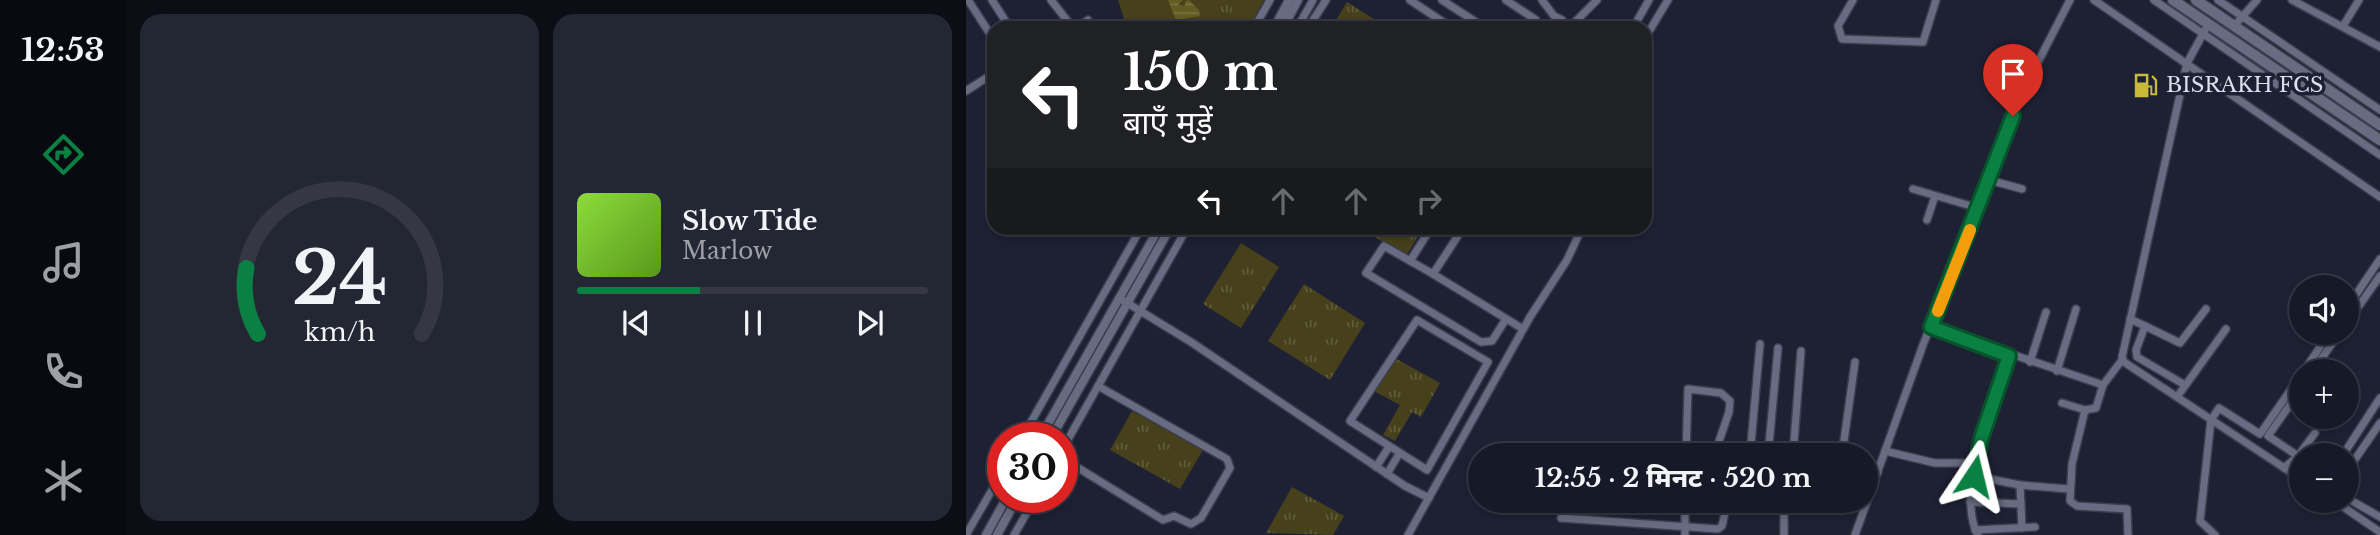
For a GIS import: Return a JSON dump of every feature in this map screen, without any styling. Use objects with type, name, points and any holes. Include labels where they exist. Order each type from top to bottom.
[{"type":"main road","points":[[2173,0],[2380,140]]},
{"type":"main road","points":[[2196,0],[2380,125]]},
{"type":"street","points":[[968,0],[987,29]]},
{"type":"street","points":[[992,0],[1006,21]]},
{"type":"street","points":[[1051,0],[1069,21]]},
{"type":"street","points":[[1258,21],[1270,0]]},
{"type":"street","points":[[1278,21],[1289,0]]},
{"type":"street","points":[[1287,21],[1298,0]]},
{"type":"street","points":[[1301,21],[1313,0]]},
{"type":"street","points":[[1312,21],[1326,0]]},
{"type":"street","points":[[1410,0],[1442,21]]},
{"type":"street","points":[[1441,0],[1474,21]]},
{"type":"street","points":[[1506,0],[1535,21]]},
{"type":"street","points":[[1542,0],[1554,16],[1560,17],[1562,21]]},
{"type":"street","points":[[1577,21],[1597,0]]},
{"type":"street","points":[[1637,21],[1649,0]]},
{"type":"street","points":[[1652,26],[1668,0]]},
{"type":"street","points":[[1853,0],[1838,26],[1842,39],[1923,42],[1936,0]]},
{"type":"street","points":[[1878,472],[2021,95],[2070,0]]},
{"type":"street","points":[[2094,0],[2380,197]]},
{"type":"street","points":[[2154,0],[2380,155]]},
{"type":"street","points":[[2218,0],[2380,110]]},
{"type":"street","points":[[2235,25],[2258,0]]},
{"type":"street","points":[[2292,0],[2380,47]]},
{"type":"street","points":[[2306,8],[2310,0]]},
{"type":"street","points":[[2343,26],[2359,0]]},
{"type":"street","points":[[1550,21],[1554,16]]},
{"type":"street","points":[[2062,403],[2085,410],[2096,408],[2103,385],[2122,360],[2187,63],[2209,23]]},
{"type":"street","points":[[966,91],[987,78]]},
{"type":"street","points":[[1989,180],[2022,189]]},
{"type":"street","points":[[1913,189],[1978,208]]},
{"type":"street","points":[[1927,220],[1935,196]]},
{"type":"street","points":[[1032,422],[1144,235]]},
{"type":"street","points":[[1049,422],[1119,298],[1145,235]]},
{"type":"street","points":[[1060,422],[1166,235]]},
{"type":"street","points":[[1078,422],[1183,235]]},
{"type":"street","points":[[1410,261],[1427,235]]},
{"type":"street","points":[[1433,274],[1458,235]]},
{"type":"street","points":[[1408,535],[1523,330],[1567,260],[1579,235]]},
{"type":"street","points":[[1506,319],[1492,341],[1481,342],[1366,273],[1384,246],[1433,274],[1506,319],[1523,330]]},
{"type":"street","points":[[2359,290],[2380,259]]},
{"type":"street","points":[[2359,306],[2380,276]]},
{"type":"street","points":[[1119,298],[1376,467],[1429,498]]},
{"type":"street","points":[[2057,371],[2076,309]]},
{"type":"street","points":[[2130,319],[2179,343],[2206,309]]},
{"type":"street","points":[[2030,362],[2046,312]]},
{"type":"street","points":[[1417,320],[1488,362],[1427,470],[1399,454],[1350,421],[1417,320]]},
{"type":"street","points":[[2145,326],[2136,350],[2137,357],[2185,385]]},
{"type":"street","points":[[1931,327],[2009,356],[2103,385]]},
{"type":"street","points":[[2177,397],[2226,329]]},
{"type":"street","points":[[1752,443],[1760,344]]},
{"type":"street","points":[[1769,443],[1778,348]]},
{"type":"street","points":[[1794,443],[1801,351]]},
{"type":"street","points":[[2009,356],[1984,429],[1974,476],[1970,519],[1976,532],[2035,527]]},
{"type":"street","points":[[2122,360],[2289,471]]},
{"type":"street","points":[[1844,443],[1855,362]]},
{"type":"street","points":[[1078,468],[1163,520],[1174,516],[1191,524],[1201,518],[1230,468],[1227,459],[1098,386]]},
{"type":"street","points":[[1687,443],[1687,389],[1721,393],[1731,405],[1718,443]]},
{"type":"street","points":[[2216,535],[2200,521],[2211,420],[2219,408],[2260,435],[2289,392]]},
{"type":"street","points":[[2351,443],[2380,398]]},
{"type":"street","points":[[2289,405],[2268,436],[2289,450]]},
{"type":"street","points":[[2085,410],[2070,489],[2073,505],[2127,509],[2128,535]]},
{"type":"street","points":[[2359,454],[2380,423]]},
{"type":"street","points":[[2309,443],[2315,433]]},
{"type":"street","points":[[1376,467],[1389,447]]},
{"type":"street","points":[[1885,451],[1935,463],[1977,463]]},
{"type":"street","points":[[1387,474],[1399,454]]},
{"type":"street","points":[[2284,468],[2289,465]]},
{"type":"street","points":[[1974,476],[2020,485],[2070,489]]},
{"type":"street","points":[[2020,485],[2022,528]]},
{"type":"street","points":[[966,535],[987,499]]},
{"type":"street","points":[[1970,502],[2021,503]]},
{"type":"street","points":[[2359,505],[2380,517]]},
{"type":"street","points":[[986,535],[998,513]]},
{"type":"street","points":[[997,535],[1009,513]]},
{"type":"street","points":[[1014,535],[1027,513]]},
{"type":"street","points":[[1685,513],[1685,531]]},
{"type":"street","points":[[1562,518],[1685,531],[1720,528],[1724,513]]},
{"type":"street","points":[[1784,513],[1784,535]]},
{"type":"street","points":[[1855,535],[1863,513]]},
{"type":"street","points":[[2351,513],[2379,533]]},
{"type":"green space","points":[[1118,0],[1264,0],[1253,21],[1125,21]]},
{"type":"green space","points":[[1132,0],[1148,0],[1153,21],[1137,21]]},
{"type":"green space","points":[[1347,2],[1377,21],[1336,21]]},
{"type":"green space","points":[[1372,235],[1419,235],[1406,256]]},
{"type":"green space","points":[[1241,243],[1279,267],[1241,328],[1203,304]]},
{"type":"green space","points":[[1304,284],[1365,323],[1330,380],[1268,341]]},
{"type":"green space","points":[[1393,357],[1440,383],[1421,417],[1412,412],[1395,441],[1383,435],[1400,405],[1374,391]]},
{"type":"green space","points":[[1132,411],[1203,450],[1180,489],[1110,450]]},
{"type":"green space","points":[[1292,487],[1344,516],[1333,535],[1266,533]]},
{"type":"shaded area","points":[[1168,0],[1183,0],[1178,5],[1185,6],[1185,1],[1189,0],[1199,10],[1200,16],[1176,20]]},
{"type":"slow traffic","points":[[1938,311],[1970,230]]},
{"type":"place","name":"BISRAKH FCS","points":[[2146,85]]},
{"type":"route","points":[[1974,476],[1981,439],[2009,356],[1931,327],[2013,116]]}]
